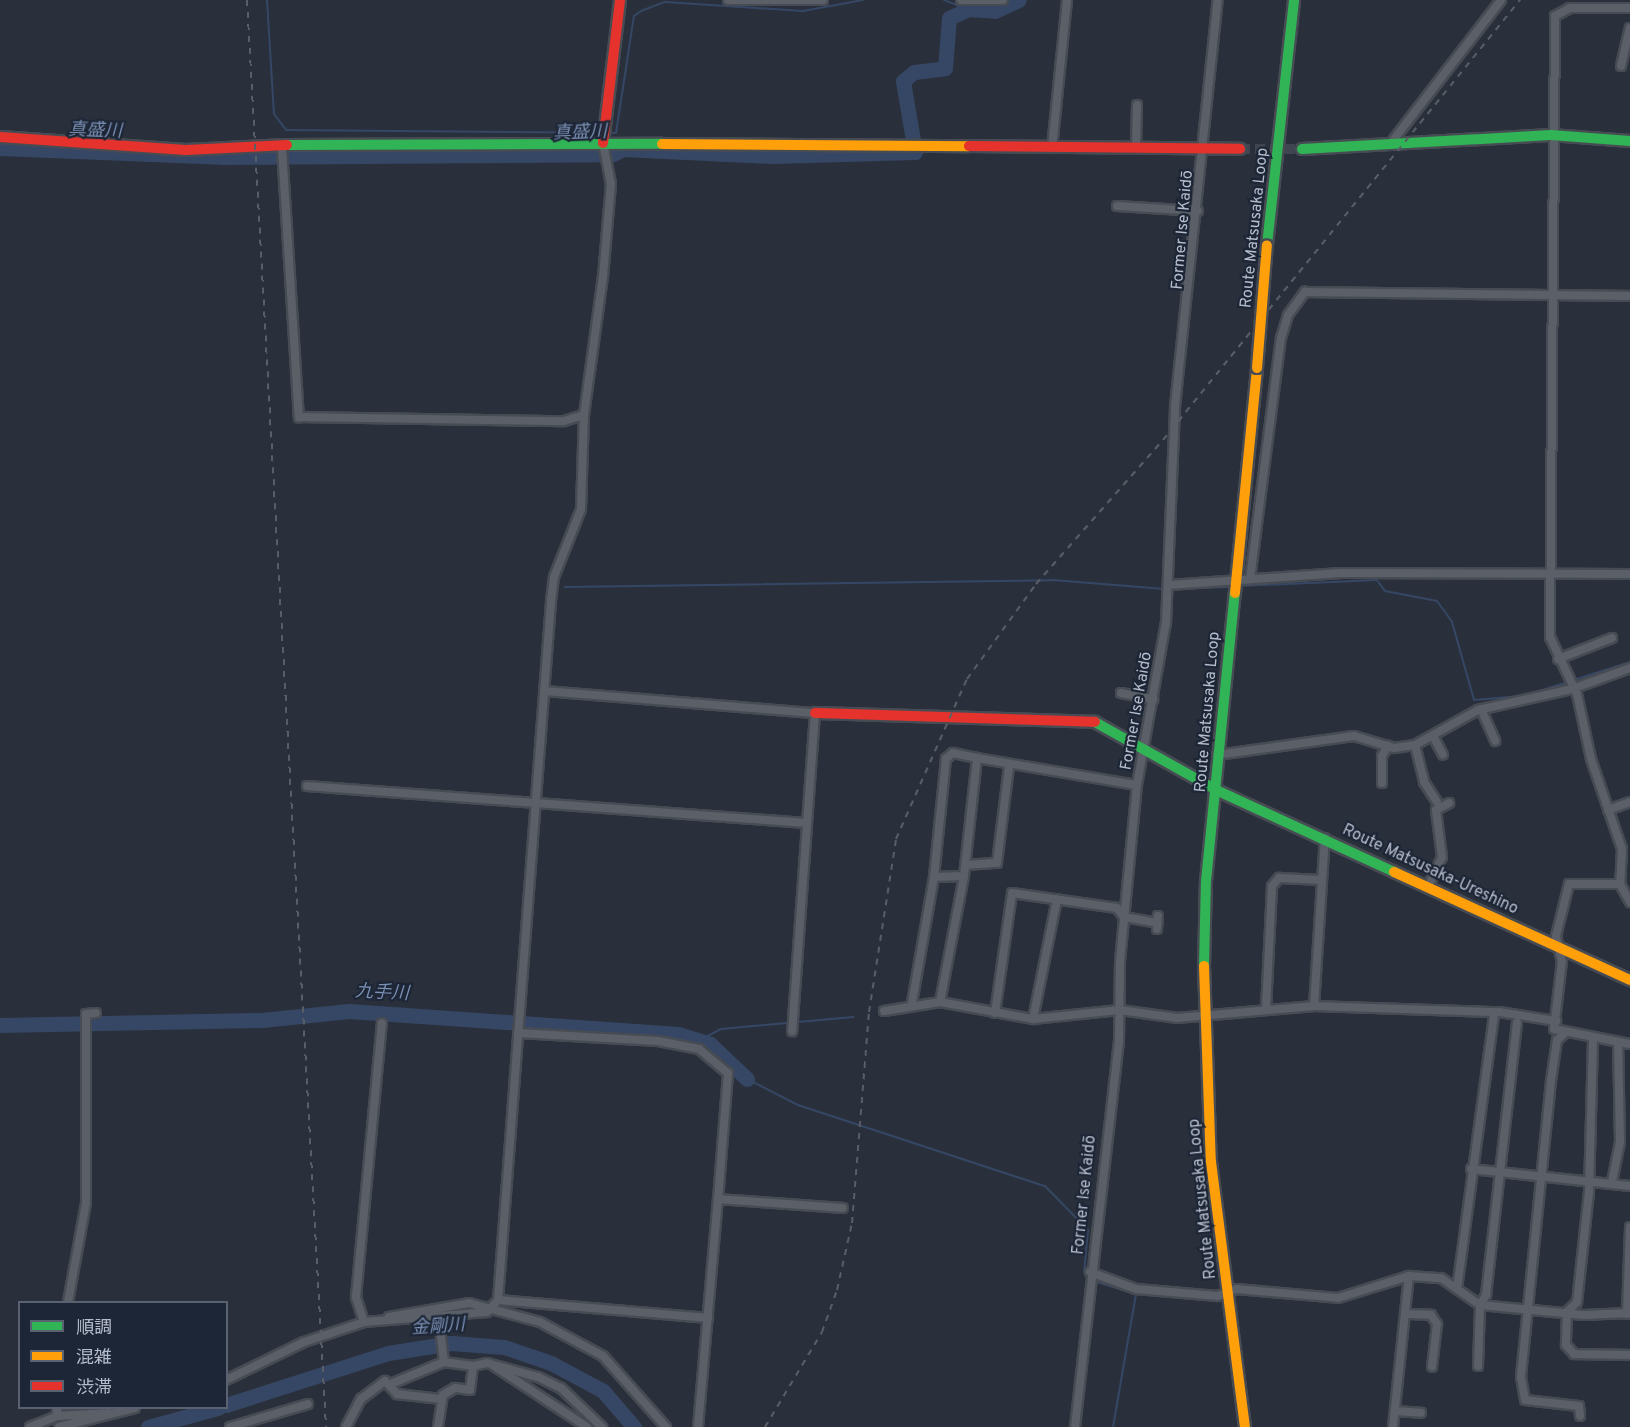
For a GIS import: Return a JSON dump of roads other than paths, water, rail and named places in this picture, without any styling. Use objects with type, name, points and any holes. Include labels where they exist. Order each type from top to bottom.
[{"type":"street","points":[[494,1309],[498,1300],[554,577],[581,509],[584,415],[611,184],[603,141],[604,127],[620,0]]},
{"type":"street","points":[[728,0],[823,0]]},
{"type":"street","points":[[961,0],[992,2],[1003,0]]},
{"type":"street","points":[[1052,148],[1067,0]]},
{"type":"street","name":"Former Ise Kaidō","points":[[1075,1427],[1120,1010],[1124,917],[1137,785],[1153,699],[1169,585],[1175,406],[1198,211],[1218,0]]},
{"type":"street","name":"Route Matsusaka Loop","points":[[1245,1427],[1211,1162],[1203,1012],[1206,881],[1267,245],[1294,0]]},
{"type":"street","points":[[1391,143],[1501,0]]},
{"type":"street","points":[[1630,8],[1612,4],[1570,8],[1555,16],[1551,135],[1550,637],[1572,689],[1608,810],[1626,850],[1620,884],[1630,902]]},
{"type":"street","points":[[1621,66],[1630,28]]},
{"type":"street","points":[[1136,146],[1137,105]]},
{"type":"street","points":[[1302,149],[1551,135],[1630,141]]},
{"type":"street","points":[[0,137],[186,150],[255,145],[282,149],[603,141],[923,147],[1204,146],[1240,149]]},
{"type":"street","points":[[282,149],[299,417],[564,421],[584,415]]},
{"type":"street","points":[[1117,206],[1198,211]]},
{"type":"street","points":[[1250,579],[1281,338],[1288,315],[1305,292],[1630,296]]},
{"type":"street","points":[[1169,585],[1250,579],[1630,574]]},
{"type":"street","points":[[1558,659],[1612,638]]},
{"type":"street","points":[[1217,755],[1354,736],[1388,746],[1415,745],[1481,709],[1572,689],[1630,668]]},
{"type":"street","points":[[545,691],[815,713],[792,1031]]},
{"type":"street","points":[[1122,693],[1153,699]]},
{"type":"street","points":[[1481,709],[1495,741]]},
{"type":"street","name":"Route Matsusaka-Ureshino","points":[[815,713],[1078,719],[1094,722],[1144,753],[1216,790],[1630,980]]},
{"type":"street","points":[[1433,736],[1443,755]]},
{"type":"street","points":[[1415,745],[1424,782],[1437,801]]},
{"type":"street","points":[[1382,783],[1382,756],[1388,746]]},
{"type":"street","points":[[912,1003],[934,877],[946,759],[953,753],[1009,766],[1137,785]]},
{"type":"street","points":[[940,1002],[966,865],[977,758]]},
{"type":"street","points":[[966,865],[997,863],[1009,766]]},
{"type":"street","points":[[307,786],[536,805],[806,823]]},
{"type":"street","points":[[1608,810],[1630,802]]},
{"type":"street","points":[[1428,887],[1442,857],[1437,810],[1449,803]]},
{"type":"street","points":[[1314,1006],[1324,838]]},
{"type":"street","points":[[934,877],[964,876]]},
{"type":"street","points":[[1266,1009],[1272,886],[1279,878],[1322,880]]},
{"type":"street","points":[[1620,884],[1569,884],[1558,918],[1554,1029],[1564,1034],[1593,1040],[1630,1044]]},
{"type":"street","points":[[995,1013],[1012,893],[1117,908],[1124,917],[1158,923]]},
{"type":"street","points":[[1033,1019],[1057,899]]},
{"type":"street","points":[[884,1011],[912,1003],[940,1002],[1033,1019],[1120,1010],[1177,1018],[1203,1012],[1314,1006],[1494,1015],[1542,1023],[1556,1021]]},
{"type":"street","points":[[68,1301],[86,1203],[86,1014],[96,1013]]},
{"type":"street","points":[[1457,1289],[1471,1169],[1494,1015]]},
{"type":"street","points":[[364,1322],[356,1297],[382,1023]]},
{"type":"street","points":[[1478,1366],[1480,1305],[1486,1295],[1517,1023]]},
{"type":"street","points":[[518,1033],[681,1044],[715,1060],[728,1074],[698,1427]]},
{"type":"street","points":[[1564,1034],[1557,1040],[1530,1310],[1524,1321],[1525,1401],[1579,1406],[1580,1416]]},
{"type":"street","points":[[1593,1040],[1588,1182],[1577,1302],[1567,1312],[1568,1352],[1630,1355]]},
{"type":"street","points":[[1612,1182],[1620,1142],[1618,1042]]},
{"type":"street","points":[[1471,1169],[1588,1182],[1612,1182],[1630,1186]]},
{"type":"street","points":[[718,1199],[843,1208]]},
{"type":"street","points":[[1090,1272],[1116,1286],[1218,1296],[1228,1289],[1338,1298],[1409,1276],[1441,1278],[1480,1305],[1530,1310],[1628,1313],[1630,1227]]},
{"type":"street","points":[[1393,1427],[1408,1314],[1409,1276]]},
{"type":"street","points":[[1150,1289],[1151,1299]]},
{"type":"street","points":[[498,1300],[708,1318]]},
{"type":"street","points":[[228,1379],[304,1342],[364,1322],[470,1303],[494,1309],[576,1338],[630,1381],[666,1427]]},
{"type":"street","points":[[389,1317],[439,1323],[494,1309]]},
{"type":"street","points":[[1408,1314],[1431,1315],[1437,1324],[1432,1367]]},
{"type":"street","points":[[439,1323],[444,1362]]},
{"type":"street","points":[[346,1427],[369,1391],[385,1381],[393,1383],[444,1362],[473,1366],[487,1363],[561,1388],[602,1427]]},
{"type":"street","points":[[487,1363],[587,1427]]},
{"type":"street","points":[[393,1383],[397,1394],[441,1399],[455,1388],[470,1390],[473,1366]]},
{"type":"street","points":[[438,1427],[441,1399]]},
{"type":"street","points":[[230,1427],[308,1404]]},
{"type":"street","points":[[59,1427],[129,1409]]},
{"type":"street","points":[[1395,1411],[1421,1413]]},
{"type":"street","points":[[30,1427],[57,1412],[113,1414]]},
{"type":"waterway","points":[[267,0],[274,114],[286,130],[600,133]]},
{"type":"waterway","points":[[608,133],[616,133],[634,16],[641,11],[665,2],[803,11],[863,0]]},
{"type":"waterway","points":[[944,0],[968,9]]},
{"type":"waterway","name":"真盛川","points":[[0,148],[221,157],[613,154],[623,149],[774,156],[915,152],[903,81],[914,72],[945,68],[949,18],[968,9],[995,11],[1019,0]]},
{"type":"waterway","points":[[565,587],[1053,580],[1165,589]]},
{"type":"waterway","points":[[1239,586],[1377,580],[1385,591],[1437,601],[1452,622],[1474,700],[1522,696]]},
{"type":"waterway","points":[[1170,589],[1230,587]]},
{"type":"waterway","points":[[1530,694],[1630,662]]},
{"type":"waterway","name":"九手川","points":[[0,1025],[262,1020],[349,1011],[678,1034],[710,1044],[747,1079]]},
{"type":"waterway","points":[[702,1039],[721,1029],[853,1017]]},
{"type":"waterway","points":[[747,1079],[798,1105],[1045,1186],[1088,1230],[1084,1272],[1088,1278]]},
{"type":"waterway","points":[[1093,1281],[1136,1294],[1113,1427]]},
{"type":"waterway","name":"金剛川","points":[[228,1404],[388,1353],[451,1343],[504,1347],[551,1363],[603,1391],[634,1427]]},
{"type":"waterway","name":"金剛川","points":[[148,1427],[214,1409]]},
{"type":"tunnel","points":[[1240,149],[1302,149]]},
{"type":"railway","points":[[247,0],[326,1427]]},
{"type":"railway","points":[[765,1427],[822,1332],[837,1290],[852,1223],[869,1012],[896,839],[967,679],[1036,584],[1163,440],[1520,0]]}]
